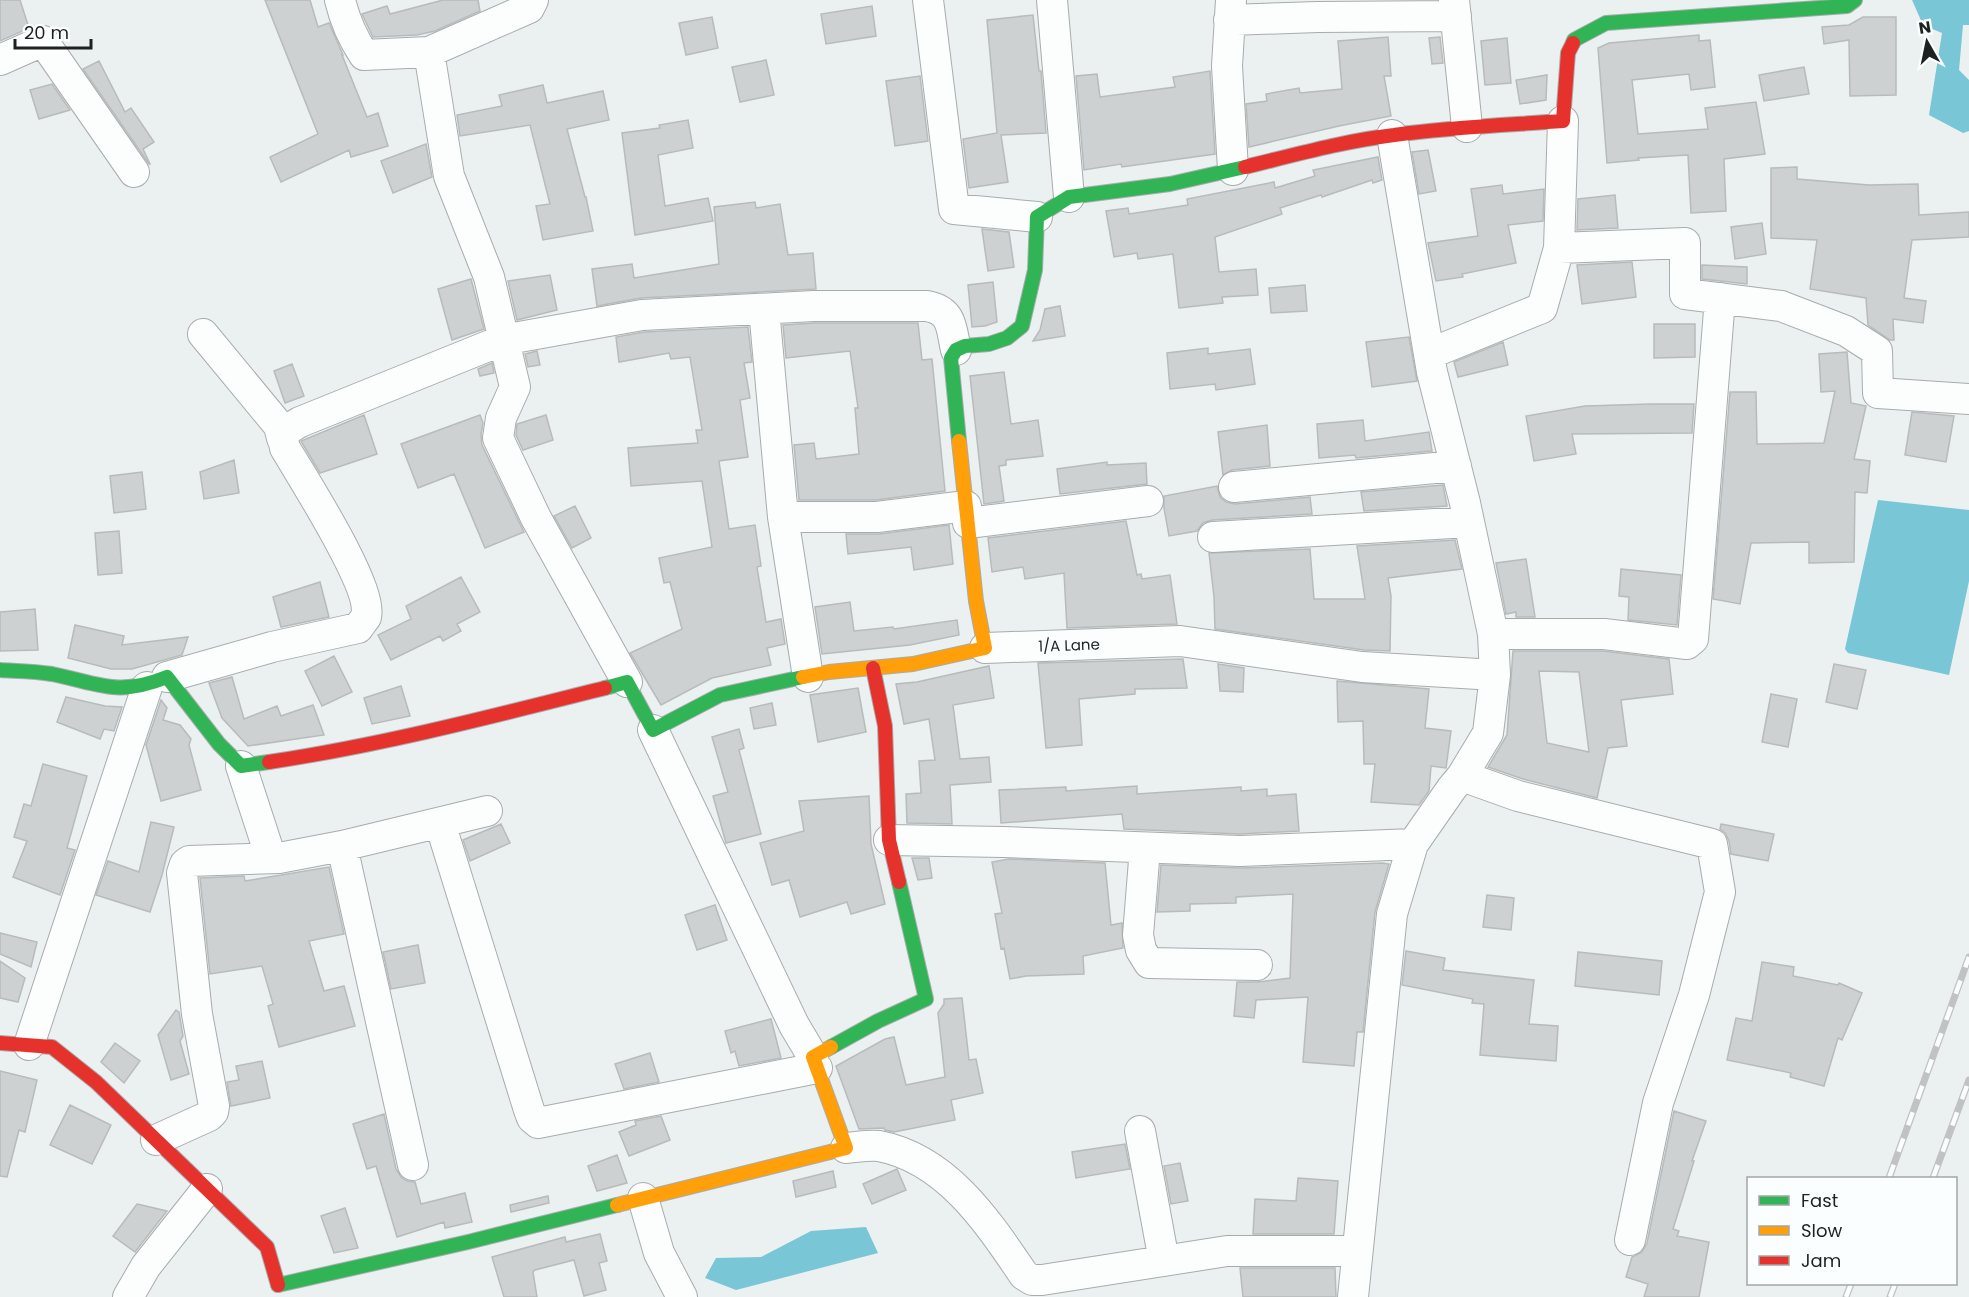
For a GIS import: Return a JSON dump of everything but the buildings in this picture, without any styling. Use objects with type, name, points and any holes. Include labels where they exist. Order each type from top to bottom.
[{"type":"street","points":[[340,0],[354,40],[364,55],[429,52],[529,8],[533,0]]},
{"type":"street","points":[[928,0],[954,209],[1037,217],[1069,197],[1170,184],[1342,144],[1392,135],[1467,127],[1563,121]]},
{"type":"street","points":[[1052,0],[1069,197]]},
{"type":"street","points":[[1429,354],[1542,308],[1559,248],[1563,121],[1568,53],[1574,40],[1606,23],[1847,6],[1855,0]]},
{"type":"street","points":[[1233,170],[1227,66],[1230,10],[1455,8],[1467,127]]},
{"type":"street","points":[[0,60],[44,41],[134,172]]},
{"type":"street","points":[[429,52],[449,176],[489,277],[515,387],[501,418],[498,438],[536,518],[653,730],[794,1025],[815,1062],[846,1148]]},
{"type":"street","points":[[1353,1297],[1392,914],[1413,844],[1462,776],[1488,733],[1495,675],[1493,634],[1429,354],[1392,135]]},
{"type":"street","points":[[985,648],[976,601],[951,358],[956,350],[965,346],[989,344],[1007,338],[1022,326],[1035,270],[1037,217]]},
{"type":"street","points":[[1559,248],[1685,243],[1685,294],[1780,306],[1846,331],[1877,351],[1878,393],[1969,399]]},
{"type":"street","points":[[1493,634],[1604,634],[1673,644],[1688,644],[1693,639],[1719,298]]},
{"type":"street","points":[[282,438],[286,430],[300,422],[503,340],[642,315],[825,306],[927,306],[938,308],[949,318],[956,350]]},
{"type":"street","points":[[764,309],[783,517],[808,677]]},
{"type":"street","points":[[0,670],[49,674],[115,690],[157,682],[272,647],[358,628],[366,616],[364,595],[353,567],[285,448],[279,426],[203,334]]},
{"type":"street","points":[[1234,487],[1456,466]]},
{"type":"street","points":[[783,517],[967,515],[1148,501]]},
{"type":"street","points":[[1213,537],[1469,522]]},
{"type":"street","name":"1/A Lane","points":[[653,730],[720,695],[808,677],[913,664],[985,648],[1180,641],[1362,667],[1495,675]]},
{"type":"street","points":[[440,823],[529,1110],[532,1118],[538,1123],[815,1062],[878,1021],[926,999],[889,840],[885,726],[873,668]]},
{"type":"street","points":[[157,682],[242,766],[271,858]]},
{"type":"street","points":[[157,682],[14,1044],[52,1047],[96,1082],[267,1247],[281,1291],[846,1148],[876,1146],[897,1151],[940,1174],[985,1219],[1024,1275],[1032,1280],[1065,1277],[1227,1251],[1357,1251]]},
{"type":"street","points":[[242,766],[346,749],[487,718],[627,682]]},
{"type":"street","points":[[1462,776],[1518,796],[1712,844],[1720,892],[1694,995],[1658,1103],[1630,1240]]},
{"type":"street","points":[[156,1140],[208,1116],[213,1112],[214,1106],[197,1014],[183,867],[189,861],[271,858],[342,846],[487,811]]},
{"type":"street","points":[[889,840],[1240,851],[1413,844]]},
{"type":"street","points":[[342,846],[413,1165]]},
{"type":"street","points":[[1145,848],[1138,935],[1141,950],[1149,963],[1257,964]]},
{"type":"street","points":[[1140,1131],[1164,1261]]},
{"type":"street","points":[[128,1297],[146,1266],[207,1189]]},
{"type":"street","points":[[643,1198],[659,1253],[682,1297]]},
{"type":"water","points":[[1912,0],[1969,0],[1969,25],[1963,25],[1959,70],[1969,80],[1969,131],[1963,133],[1929,115],[1942,33],[1923,25]]},
{"type":"water","points":[[1878,500],[1969,510],[1969,581],[1949,675],[1848,653],[1845,649]]},
{"type":"water","points":[[866,1227],[878,1253],[736,1290],[705,1278],[716,1258],[761,1257],[811,1231]]},
{"type":"railway","points":[[1889,1177],[1969,957]]},
{"type":"railway","points":[[1933,1177],[1969,1080]]},
{"type":"railway","points":[[1846,1297],[1851,1285]]},
{"type":"railway","points":[[1890,1297],[1895,1285]]},
{"type":"traffic: fast","points":[[1573,43],[1574,40],[1606,23],[1847,6],[1855,0]]},
{"type":"traffic: fast","points":[[959,441],[951,358],[956,350],[965,346],[989,344],[1007,338],[1022,326],[1035,270],[1037,217],[1069,197],[1170,184],[1245,167]]},
{"type":"traffic: fast","points":[[0,670],[46,673],[109,687],[135,686],[167,677],[219,744],[241,766],[269,762]]},
{"type":"traffic: fast","points":[[605,688],[627,682],[653,730],[720,695],[803,677]]},
{"type":"traffic: fast","points":[[831,1047],[878,1021],[926,999],[899,882]]},
{"type":"traffic: fast","points":[[278,1285],[617,1205]]},
{"type":"traffic: slow","points":[[803,677],[829,672],[913,664],[985,648],[976,601],[959,441]]},
{"type":"traffic: slow","points":[[617,1205],[846,1148],[813,1057],[831,1047]]},
{"type":"traffic: jam","points":[[1245,167],[1357,141],[1415,132],[1563,121],[1568,53],[1573,43]]},
{"type":"traffic: jam","points":[[873,668],[885,726],[889,840],[899,882]]},
{"type":"traffic: jam","points":[[269,762],[396,738],[605,688]]},
{"type":"traffic: jam","points":[[0,1043],[52,1047],[96,1082],[267,1247],[278,1285]]}]
